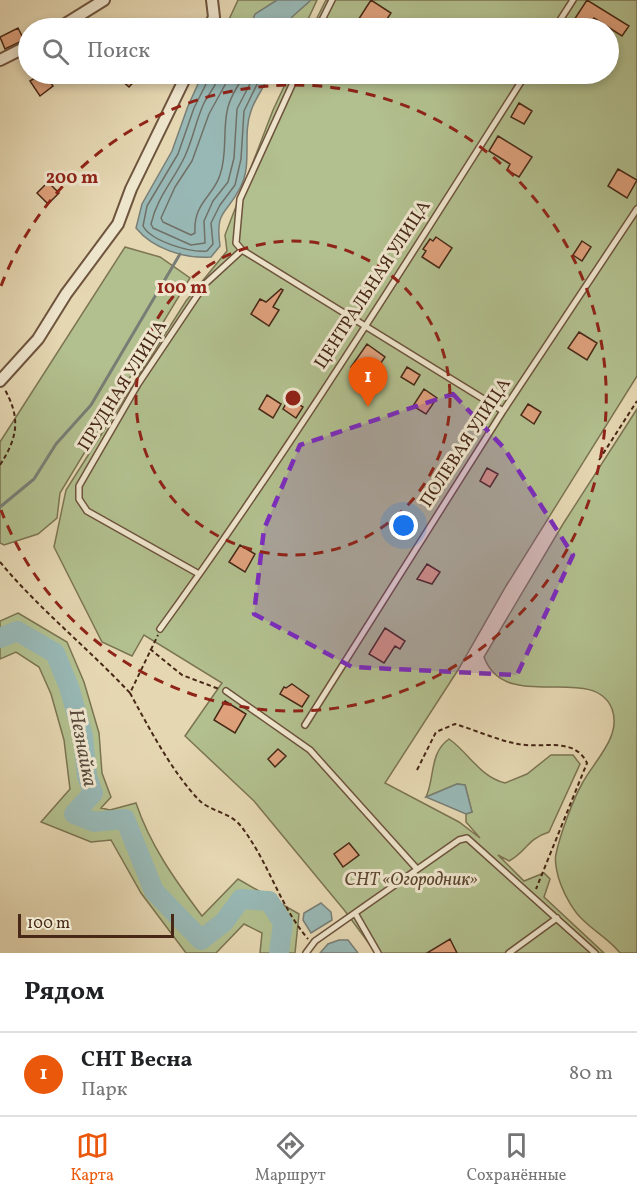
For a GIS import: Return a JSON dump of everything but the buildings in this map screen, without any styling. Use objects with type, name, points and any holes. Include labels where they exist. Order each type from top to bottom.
[{"type":"street","points":[[75,18],[104,0]]},
{"type":"street","points":[[212,0],[214,18]]},
{"type":"street","points":[[0,60],[18,51]]},
{"type":"street","points":[[0,381],[38,339],[66,294],[118,224],[130,189],[182,84]]},
{"type":"lane","points":[[323,18],[332,0]]},
{"type":"lane","points":[[561,18],[573,0]]},
{"type":"lane","points":[[292,84],[240,199],[234,239],[242,250],[504,411]]},
{"type":"lane","name":"ЦЕНТРАЛЬНАЯ УЛИЦА","points":[[160,629],[200,574],[366,326],[520,84]]},
{"type":"lane","name":"ПОЛЕВАЯ УЛИЦА","points":[[305,725],[504,411],[637,209]]},
{"type":"lane","name":"ПРУДНАЯ УЛИЦА","points":[[200,574],[87,511],[79,499],[79,486],[138,384],[205,284],[242,250]]},
{"type":"lane","points":[[226,691],[310,750],[417,869]]},
{"type":"lane","points":[[306,953],[312,944],[355,913],[459,840],[467,838],[595,953]]},
{"type":"lane","points":[[355,913],[378,953]]},
{"type":"lane","points":[[509,953],[557,918]]},
{"type":"path","points":[[0,381],[15,407],[14,443],[0,465]]},
{"type":"path","points":[[599,460],[637,401]]},
{"type":"path","points":[[0,562],[27,595],[99,660],[130,693],[158,745],[201,802],[238,822],[270,873],[292,920],[312,944]]},
{"type":"path","points":[[130,693],[160,629]]},
{"type":"path","points":[[150,649],[182,675],[226,691]]},
{"type":"path","points":[[417,770],[436,732],[455,724],[519,744],[559,745],[576,750],[583,755],[587,763],[556,836],[544,873],[532,895]]},
{"type":"highlighted area","points":[[453,394],[504,448],[573,555],[517,675],[352,667],[254,614],[264,529],[300,445]]},
{"type":"green space","points":[[238,0],[317,0],[309,18],[230,18]]},
{"type":"green space","name":"СНТ «Огородник»","points":[[326,0],[637,0],[637,376],[506,586],[458,670],[385,783],[459,822],[480,838],[466,822],[466,814],[472,812],[465,785],[457,784],[426,797],[435,758],[449,739],[489,776],[505,783],[527,774],[551,755],[573,755],[580,764],[549,832],[536,838],[509,861],[498,855],[524,881],[544,873],[550,879],[544,897],[604,953],[376,953],[345,911],[254,801],[185,736],[222,683],[144,635],[132,656],[102,642],[54,547],[66,490],[186,301],[227,251],[225,235],[285,84],[619,84],[619,18],[317,18]]},
{"type":"green space","points":[[125,247],[160,257],[190,278],[60,493],[57,518],[38,534],[4,545],[0,543],[0,442]]},
{"type":"green space","points":[[637,409],[637,953],[620,953],[573,908],[560,882],[556,861],[560,837],[575,798],[610,738],[614,719],[612,709],[602,696],[587,689],[529,687],[510,683],[495,674],[484,657],[563,524]]},
{"type":"green space","points":[[18,613],[67,642],[84,682],[99,733],[102,773],[111,797],[101,808],[110,810],[136,803],[156,848],[202,916],[238,879],[299,914],[295,953],[260,953],[262,933],[244,924],[216,953],[186,953],[141,893],[111,840],[91,842],[41,822],[70,789],[64,740],[51,694],[39,667],[16,652],[0,659],[0,621]]},
{"type":"water","points":[[277,0],[311,0],[291,18],[254,18],[255,14]]},
{"type":"water","points":[[198,84],[264,84],[248,120],[244,179],[220,219],[220,246],[211,257],[191,256],[170,251],[151,242],[136,228],[142,204],[172,151]]},
{"type":"water","points":[[457,784],[465,785],[472,812],[466,814],[426,797]]},
{"type":"water","points":[[321,903],[331,912],[332,920],[311,933],[303,920],[304,913]]},
{"type":"water","points":[[348,940],[358,953],[320,953],[328,944]]},
{"type":"waterway","points":[[0,507],[34,479],[56,444],[91,405],[180,254]]},
{"type":"waterway","name":"Незнайка","points":[[0,638],[17,631],[55,653],[69,687],[83,736],[87,776],[93,793],[74,814],[94,822],[125,819],[154,891],[201,940],[224,922],[241,899],[269,901],[283,923],[279,953]]},
{"type":"place","name":"СНТ Весна","points":[[368,407]]}]
